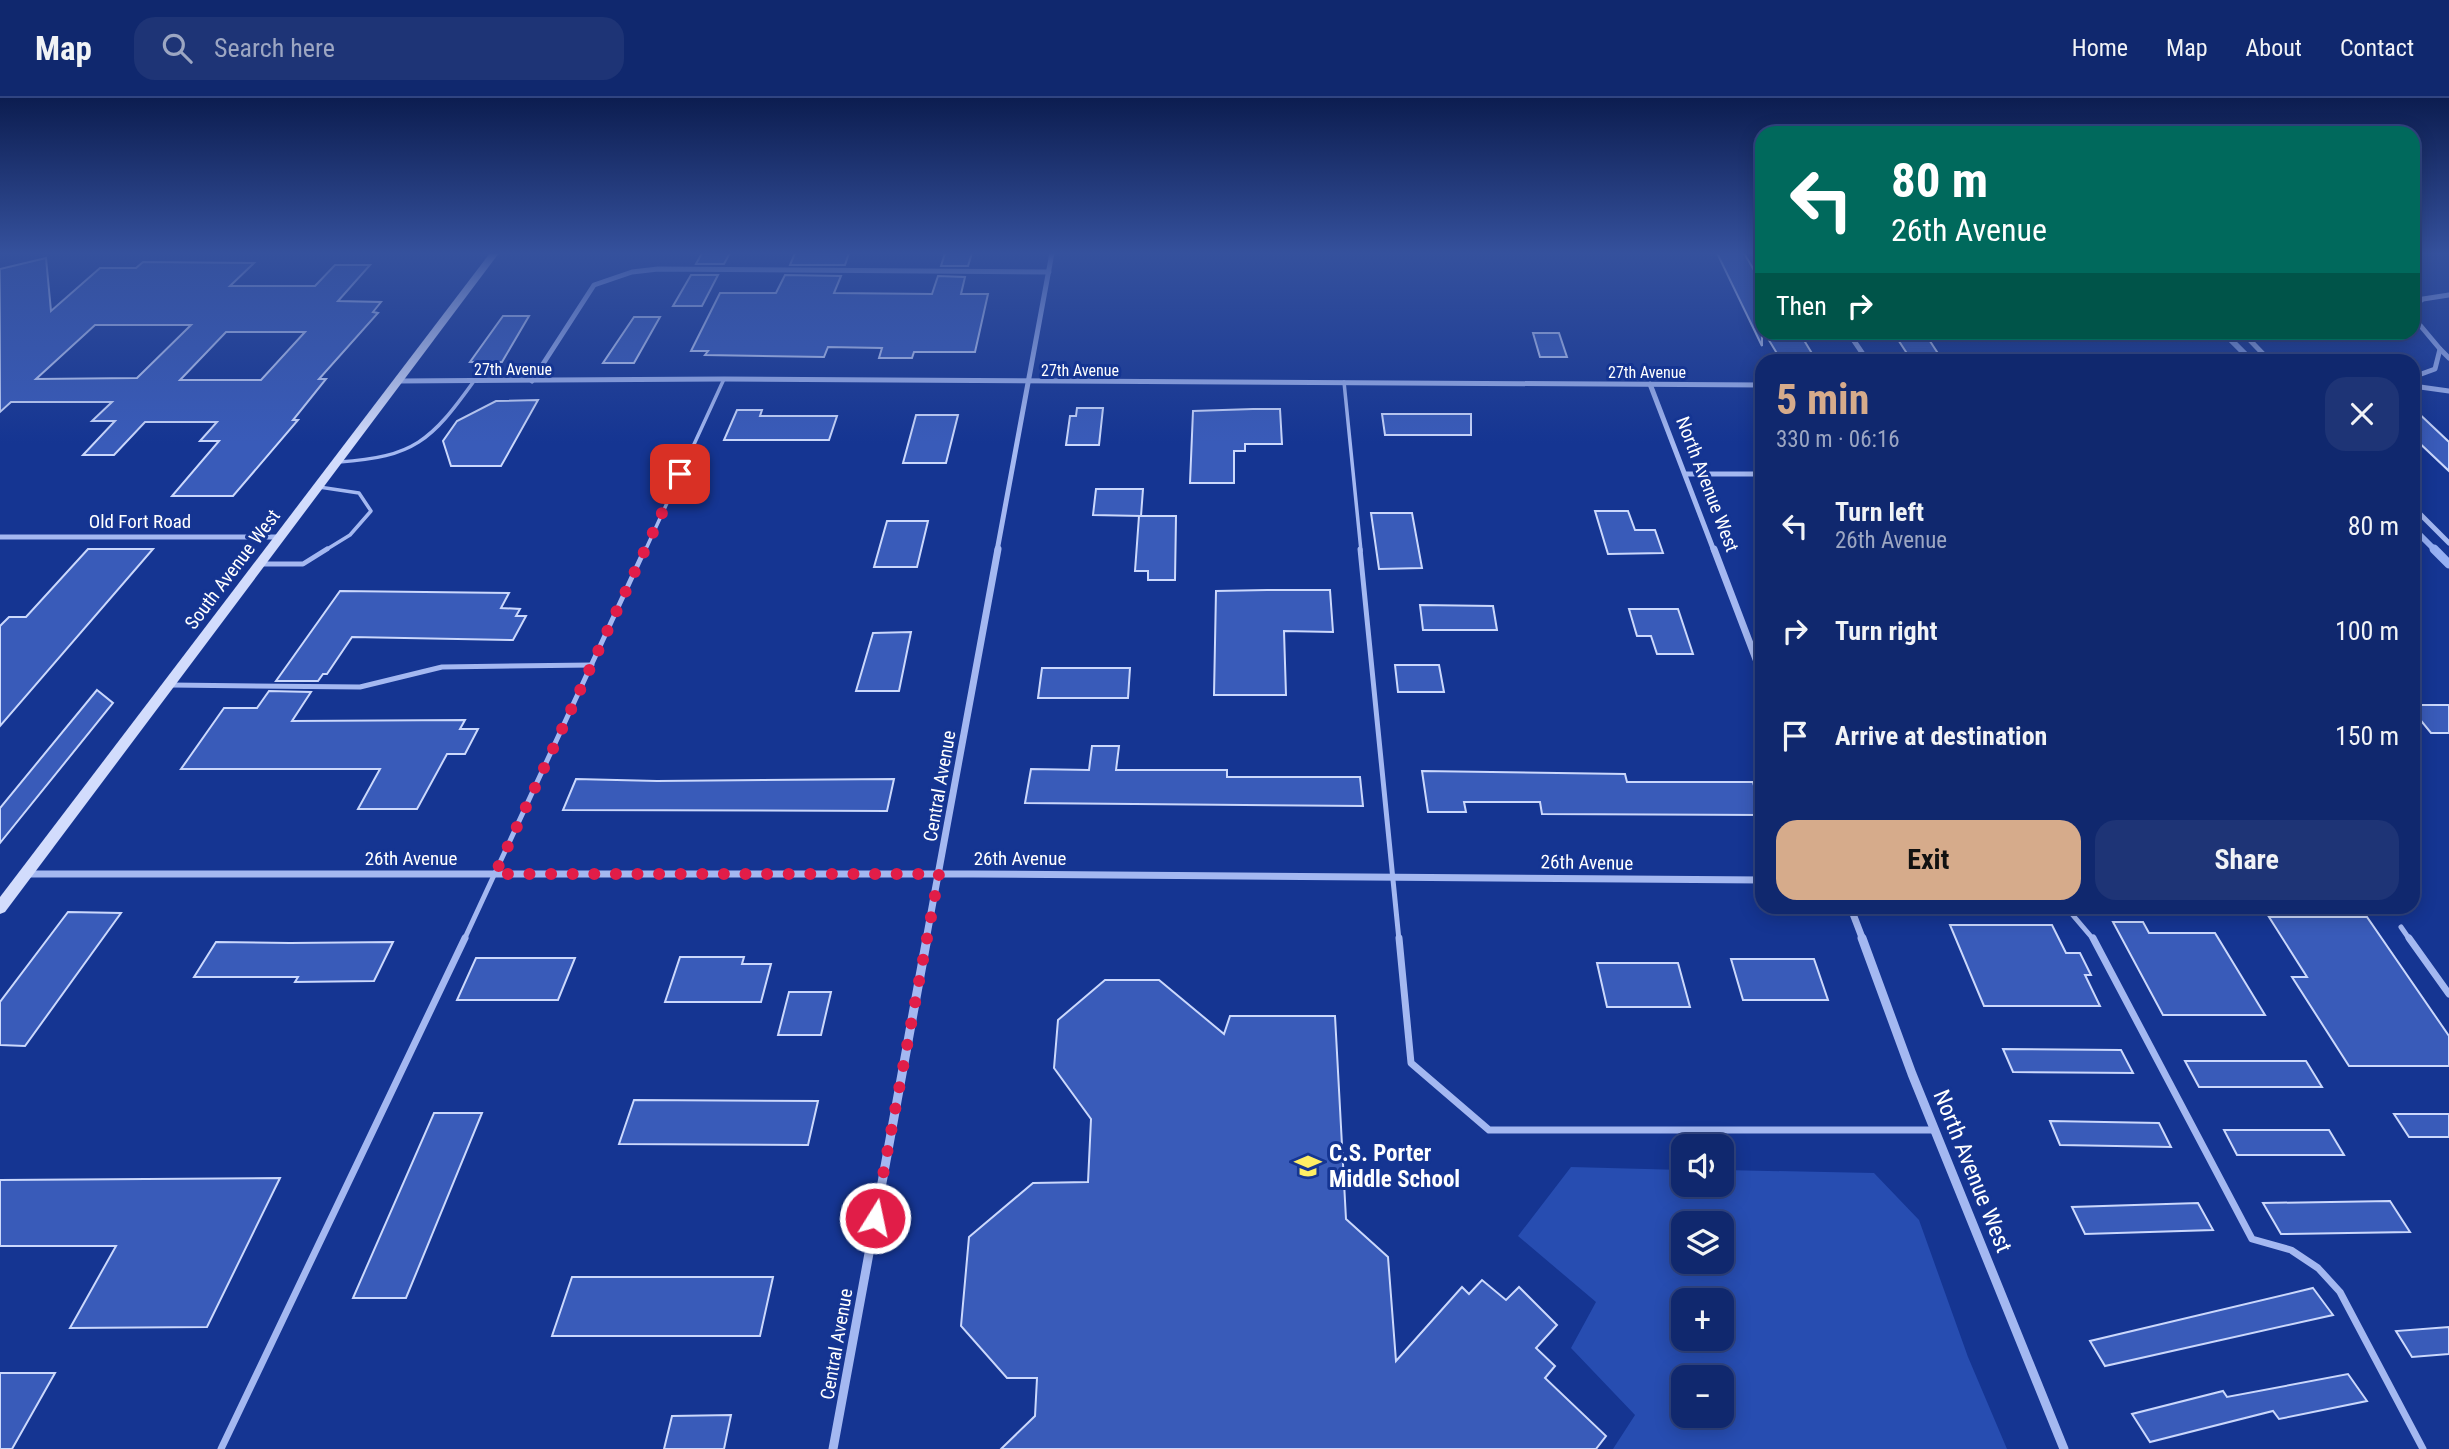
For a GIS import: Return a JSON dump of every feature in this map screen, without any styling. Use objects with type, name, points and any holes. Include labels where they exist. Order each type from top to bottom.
[{"type":"street","name":"South Avenue West","points":[[0,908],[448,316]]},
{"type":"street","points":[[532,381],[574,316]]},
{"type":"street","name":"Central Avenue","points":[[833,1449],[1041,316]]},
{"type":"street","points":[[2420,325],[2449,358]]},
{"type":"street","points":[[2250,340],[2263,354]]},
{"type":"street","points":[[2420,374],[2435,369],[2440,349]]},
{"type":"street","name":"27th Avenue","points":[[398,382],[724,379],[1755,385]]},
{"type":"street","name":"North Avenue West","points":[[1650,384],[1755,656]]},
{"type":"street","points":[[2420,387],[2449,391]]},
{"type":"street","points":[[1686,474],[1755,474]]},
{"type":"street","points":[[2420,514],[2449,543]]},
{"type":"street","name":"Old Fort Road","points":[[0,537],[281,537]]},
{"type":"street","name":"26th Avenue","points":[[26,874],[939,874],[1755,880]]},
{"type":"street","name":"North Avenue West","points":[[1853,914],[2064,1449]]},
{"type":"lane","points":[[221,1449],[495,874],[724,379]]},
{"type":"lane","points":[[337,462],[395,456],[418,447],[449,417],[474,381]]},
{"type":"lane","points":[[1345,383],[1412,1063],[1489,1130],[1936,1130]]},
{"type":"lane","points":[[260,564],[303,564],[350,535],[371,511],[359,493],[318,487]]},
{"type":"lane","points":[[169,685],[360,687],[442,667],[592,665]]},
{"type":"lane","points":[[2072,914],[2091,934],[2252,1239],[2291,1250],[2318,1268],[2340,1292],[2423,1449]]},
{"type":"lane","points":[[2401,927],[2449,994]]},
{"type":"shaded area","points":[[1571,1167],[1671,1170],[1671,1197],[1734,1197],[1734,1170],[1874,1173],[1919,1220],[1968,1357],[2007,1449],[1613,1449],[1635,1415],[1571,1348],[1596,1302],[1518,1236]]},
{"type":"building","points":[[0,316],[375,316],[319,379],[326,379],[293,420],[298,420],[233,496],[172,496],[219,441],[200,441],[217,422],[145,422],[114,455],[83,455],[115,421],[92,421],[112,402],[11,402],[0,412]],"holes":[[[95,325],[191,325],[137,378],[36,379]],[[226,332],[305,332],[261,380],[180,380]]]},
{"type":"building","points":[[503,316],[529,316],[502,362],[470,362]]},
{"type":"building","points":[[708,316],[983,316],[975,352],[914,352],[912,358],[879,358],[882,348],[828,347],[824,357],[705,355],[708,351],[691,351]]},
{"type":"building","points":[[1748,316],[1755,316],[1755,332]]},
{"type":"building","points":[[634,317],[660,317],[634,363],[603,363]]},
{"type":"building","points":[[1533,333],[1559,333],[1567,357],[1540,357]]},
{"type":"building","points":[[1769,340],[1804,340],[1812,354],[1777,354]]},
{"type":"building","points":[[1898,340],[1929,340],[1938,354],[1907,354]]},
{"type":"building","points":[[538,400],[501,466],[451,466],[443,441],[457,421],[496,401]]},
{"type":"building","points":[[1077,408],[1103,408],[1099,445],[1066,445],[1070,416],[1076,416]]},
{"type":"building","points":[[1280,409],[1282,444],[1245,444],[1245,451],[1234,451],[1234,483],[1190,483],[1193,411]]},
{"type":"building","points":[[737,410],[762,410],[760,416],[837,416],[829,440],[724,440]]},
{"type":"building","points":[[1382,414],[1471,414],[1471,435],[1385,435]]},
{"type":"building","points":[[916,415],[958,415],[946,463],[903,463]]},
{"type":"building","points":[[2420,415],[2449,442],[2449,471],[2420,444]]},
{"type":"building","points":[[1096,489],[1143,489],[1141,516],[1093,515]]},
{"type":"building","points":[[1595,511],[1628,511],[1635,530],[1655,530],[1663,553],[1608,554]]},
{"type":"building","points":[[1371,513],[1412,513],[1422,568],[1379,569]]},
{"type":"building","points":[[1139,516],[1176,516],[1175,580],[1148,580],[1148,571],[1135,571]]},
{"type":"building","points":[[887,521],[928,521],[917,567],[874,567]]},
{"type":"building","points":[[88,549],[153,549],[0,726],[0,626],[9,617],[26,617]]},
{"type":"building","points":[[1330,590],[1333,632],[1284,631],[1286,695],[1214,695],[1216,591]]},
{"type":"building","points":[[340,591],[509,593],[501,608],[520,609],[516,616],[526,616],[513,640],[352,637],[327,674],[323,674],[318,681],[276,681]]},
{"type":"building","points":[[1420,605],[1493,606],[1497,630],[1423,630]]},
{"type":"building","points":[[1629,609],[1678,609],[1693,654],[1657,654],[1651,636],[1637,636]]},
{"type":"building","points":[[911,632],[899,691],[856,691],[873,633]]},
{"type":"building","points":[[1395,665],[1439,665],[1444,692],[1398,692]]},
{"type":"building","points":[[1042,668],[1130,668],[1128,698],[1038,698]]},
{"type":"building","points":[[97,690],[113,703],[0,843],[0,808]]},
{"type":"building","points":[[269,691],[311,692],[292,721],[465,720],[460,729],[478,729],[465,754],[447,754],[417,809],[358,809],[380,769],[181,769],[224,708],[257,708]]},
{"type":"building","points":[[2420,705],[2449,705],[2449,733],[2431,733],[2420,720]]},
{"type":"building","points":[[1092,746],[1119,746],[1116,770],[1227,770],[1227,777],[1360,777],[1363,806],[1025,803],[1031,769],[1089,770]]},
{"type":"building","points":[[1422,771],[1625,774],[1627,782],[1753,782],[1755,789],[1755,815],[1542,814],[1540,802],[1464,802],[1466,812],[1428,812]]},
{"type":"building","points":[[576,779],[894,779],[887,811],[563,810]]},
{"type":"building","points":[[68,912],[121,913],[25,1046],[0,1045],[0,1002]]},
{"type":"building","points":[[2269,917],[2367,917],[2449,1036],[2449,1066],[2349,1066],[2292,977],[2307,977]]},
{"type":"building","points":[[2113,922],[2143,922],[2149,933],[2215,933],[2265,1015],[2163,1015]]},
{"type":"building","points":[[1950,925],[2052,925],[2066,953],[2080,953],[2091,975],[2085,975],[2100,1006],[1984,1006]]},
{"type":"building","points":[[216,942],[393,942],[374,981],[295,982],[298,977],[194,977]]},
{"type":"building","points":[[680,957],[744,957],[742,964],[771,964],[761,1002],[665,1002]]},
{"type":"building","points":[[476,958],[575,958],[558,1000],[457,1000]]},
{"type":"building","points":[[1731,959],[1814,959],[1828,1000],[1743,1000]]},
{"type":"building","points":[[1597,963],[1678,963],[1690,1007],[1607,1007]]},
{"type":"building","points":[[1105,980],[1159,980],[1224,1034],[1230,1016],[1335,1016],[1346,1219],[1388,1257],[1396,1361],[1462,1287],[1469,1294],[1482,1280],[1506,1300],[1519,1287],[1557,1325],[1536,1348],[1555,1366],[1545,1378],[1606,1436],[1596,1449],[1001,1449],[1035,1416],[1037,1378],[1007,1378],[961,1326],[969,1237],[1033,1183],[1088,1182],[1091,1119],[1054,1068],[1058,1020]]},
{"type":"building","points":[[789,992],[831,992],[821,1035],[778,1035]]},
{"type":"building","points":[[2003,1049],[2121,1050],[2133,1073],[2013,1072]]},
{"type":"building","points":[[2185,1061],[2306,1061],[2322,1087],[2199,1087]]},
{"type":"building","points":[[634,1100],[818,1101],[808,1145],[619,1144]]},
{"type":"building","points":[[434,1113],[482,1113],[406,1298],[353,1298]]},
{"type":"building","points":[[2394,1114],[2449,1114],[2449,1137],[2409,1137]]},
{"type":"building","points":[[2050,1121],[2159,1123],[2171,1147],[2060,1145]]},
{"type":"building","points":[[2224,1130],[2329,1130],[2344,1155],[2237,1155]]},
{"type":"building","points":[[280,1178],[207,1327],[70,1328],[116,1246],[0,1246],[0,1180]]},
{"type":"building","points":[[2390,1201],[2410,1232],[2281,1234],[2263,1203]]},
{"type":"building","points":[[2198,1203],[2213,1230],[2085,1234],[2072,1207]]},
{"type":"building","points":[[572,1277],[773,1277],[760,1336],[552,1336]]},
{"type":"building","points":[[2313,1288],[2333,1315],[2105,1366],[2090,1341]]},
{"type":"building","points":[[2449,1327],[2449,1354],[2412,1357],[2396,1331]]},
{"type":"building","points":[[0,1373],[55,1373],[12,1449],[0,1449]]},
{"type":"building","points":[[2348,1374],[2367,1401],[2279,1419],[2273,1411],[2150,1442],[2132,1414],[2223,1391],[2227,1397]]},
{"type":"building","points":[[731,1415],[724,1449],[664,1449],[672,1416]]},
{"type":"waterway","points":[[2231,340],[2245,354]]},
{"type":"waterway","points":[[2420,535],[2449,564]]},
{"type":"place","name":"C.S. Porter Middle School","points":[[1308,1166]]},
{"type":"route","points":[[680,474],[495,874],[939,874],[875,1218]]}]
